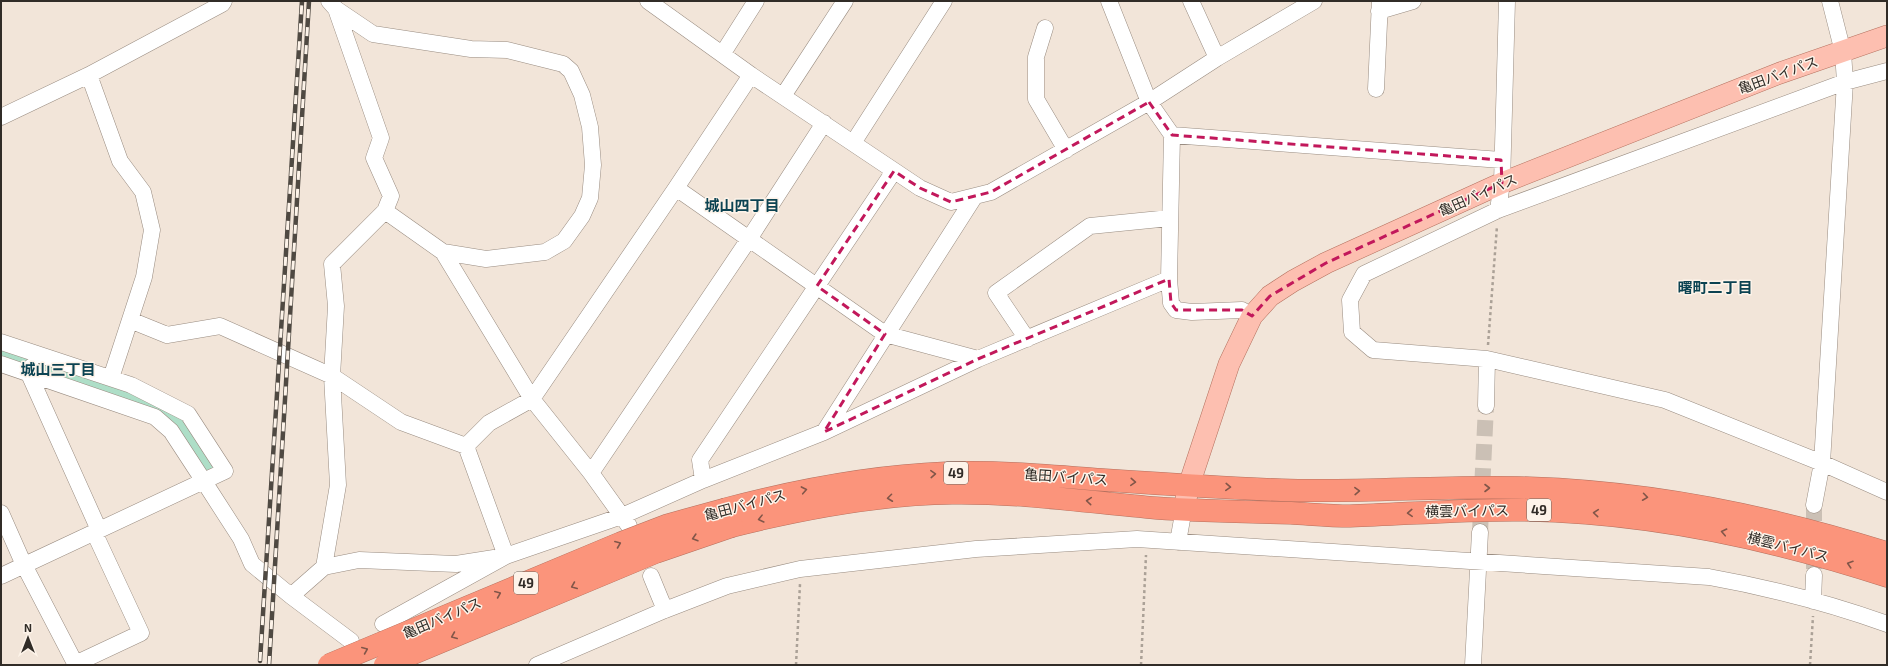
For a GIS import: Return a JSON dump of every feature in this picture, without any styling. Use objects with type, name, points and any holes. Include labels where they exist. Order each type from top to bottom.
[{"type":"highway","name":"亀田バイパス","points":[[385,665],[656,552],[777,496],[838,483],[948,473],[1047,476],[1189,485]]},
{"type":"highway","name":"横雲バイパス","points":[[1189,485],[1283,490],[1346,491],[1526,488],[1628,494],[1719,508],[1773,520],[1834,536],[1887,553]]},
{"type":"highway","name":"亀田バイパス","points":[[329,665],[621,543],[668,525],[786,513],[842,503],[901,496],[951,493],[1064,499],[1184,508]]},
{"type":"highway","name":"横雲バイパス","points":[[1184,508],[1347,516],[1518,510],[1618,516],[1671,522],[1770,542],[1831,558],[1887,576]]},
{"type":"main road","name":"亀田バイパス","points":[[1184,508],[1189,485],[1228,364],[1252,316],[1270,296],[1293,281],[1326,263],[1502,183],[1780,73],[1887,36]]},
{"type":"street","points":[[1,117],[89,75],[222,4],[224,1]]},
{"type":"street","points":[[722,53],[756,1]]},
{"type":"street","points":[[783,96],[845,1]]},
{"type":"street","points":[[853,143],[944,1]]},
{"type":"street","points":[[1109,1],[1149,102],[1172,135],[1169,280],[1171,303],[1176,310],[1192,312],[1242,310],[1252,316]]},
{"type":"street","points":[[1191,1],[1217,58]]},
{"type":"street","points":[[658,4],[751,75],[920,188],[951,202],[991,192],[1149,102],[1217,58],[1314,1]]},
{"type":"street","points":[[1376,89],[1380,6],[1413,1]]},
{"type":"street","points":[[1498,210],[1502,183],[1501,160],[1508,1]]},
{"type":"street","points":[[1814,505],[1822,463],[1845,82],[1843,52],[1830,1]]},
{"type":"street","points":[[324,567],[338,485],[332,376],[336,306],[332,264],[385,211],[390,196],[374,158],[381,138],[332,5]]},
{"type":"street","points":[[332,5],[373,34],[471,49],[507,50],[563,64],[570,71],[582,95],[590,127],[593,166],[590,198],[582,216],[564,241],[545,252],[486,259],[443,252]]},
{"type":"street","points":[[1045,28],[1036,57],[1036,99],[1066,150]]},
{"type":"street","points":[[1887,71],[1845,82],[1498,210],[1364,274],[1350,300],[1352,332],[1373,350],[1487,359],[1665,400],[1822,463],[1887,492]]},
{"type":"street","points":[[89,75],[120,161],[143,192],[152,230],[144,277],[111,378]]},
{"type":"street","points":[[466,446],[489,424],[532,399],[751,75]]},
{"type":"street","points":[[591,473],[749,239],[824,123]]},
{"type":"street","points":[[1172,135],[1501,160]]},
{"type":"street","points":[[703,480],[700,460],[894,171]]},
{"type":"street","points":[[676,188],[885,334],[978,359]]},
{"type":"street","points":[[824,432],[885,334],[975,196]]},
{"type":"street","points":[[385,211],[443,252],[532,399],[591,473],[626,521]]},
{"type":"street","points":[[1027,339],[996,293],[1090,226],[1170,218]]},
{"type":"street","points":[[291,596],[324,567],[359,560],[456,564],[506,556],[626,521],[703,480],[824,432],[978,359],[1169,280]]},
{"type":"street","points":[[130,320],[167,335],[220,326],[332,376],[401,422],[466,446],[506,556]]},
{"type":"street","points":[[1,342],[131,384],[188,414],[225,471],[1,576]]},
{"type":"street","points":[[1,513],[24,565],[76,664],[142,633],[29,374],[35,353]]},
{"type":"street","points":[[1486,406],[1487,359]]},
{"type":"street","points":[[1,364],[155,417],[171,432],[203,480],[241,539],[252,564],[291,596],[351,641]]},
{"type":"street","points":[[1178,542],[1184,508]]},
{"type":"street","points":[[1473,665],[1480,532]]},
{"type":"street","points":[[536,665],[665,610],[727,586],[800,569],[976,549],[1137,539],[1709,577],[1747,584],[1813,601],[1887,624]]},
{"type":"street","points":[[383,624],[506,556]]},
{"type":"street","points":[[1813,601],[1814,575]]},
{"type":"street","points":[[651,576],[665,610]]},
{"type":"path","points":[[1487,359],[1498,210]]},
{"type":"path","points":[[1137,539],[1147,557],[1141,665]]},
{"type":"path","points":[[796,665],[800,569]]},
{"type":"path","points":[[1810,665],[1813,601]]},
{"type":"highlighted area","points":[[1149,102],[1172,135],[1501,160],[1502,183],[1326,263],[1270,296],[1252,316],[1242,310],[1176,310],[1171,303],[1169,279],[978,359],[824,432],[885,334],[817,286],[894,171],[920,188],[951,202],[991,192]]},
{"type":"green space","points":[[1,346],[117,385],[183,416],[216,468],[207,471],[166,416],[1,358]]},
{"type":"tunnel","points":[[1480,532],[1486,406]]},
{"type":"tunnel","points":[[1814,505],[1814,575]]},
{"type":"railway","points":[[260,661],[302,1]]},
{"type":"railway","points":[[269,665],[309,1]]},
{"type":"district","name":"城山四丁目","points":[[742,206]]},
{"type":"district","name":"曙町二丁目","points":[[1715,288]]},
{"type":"district","name":"城山三丁目","points":[[58,370]]}]
